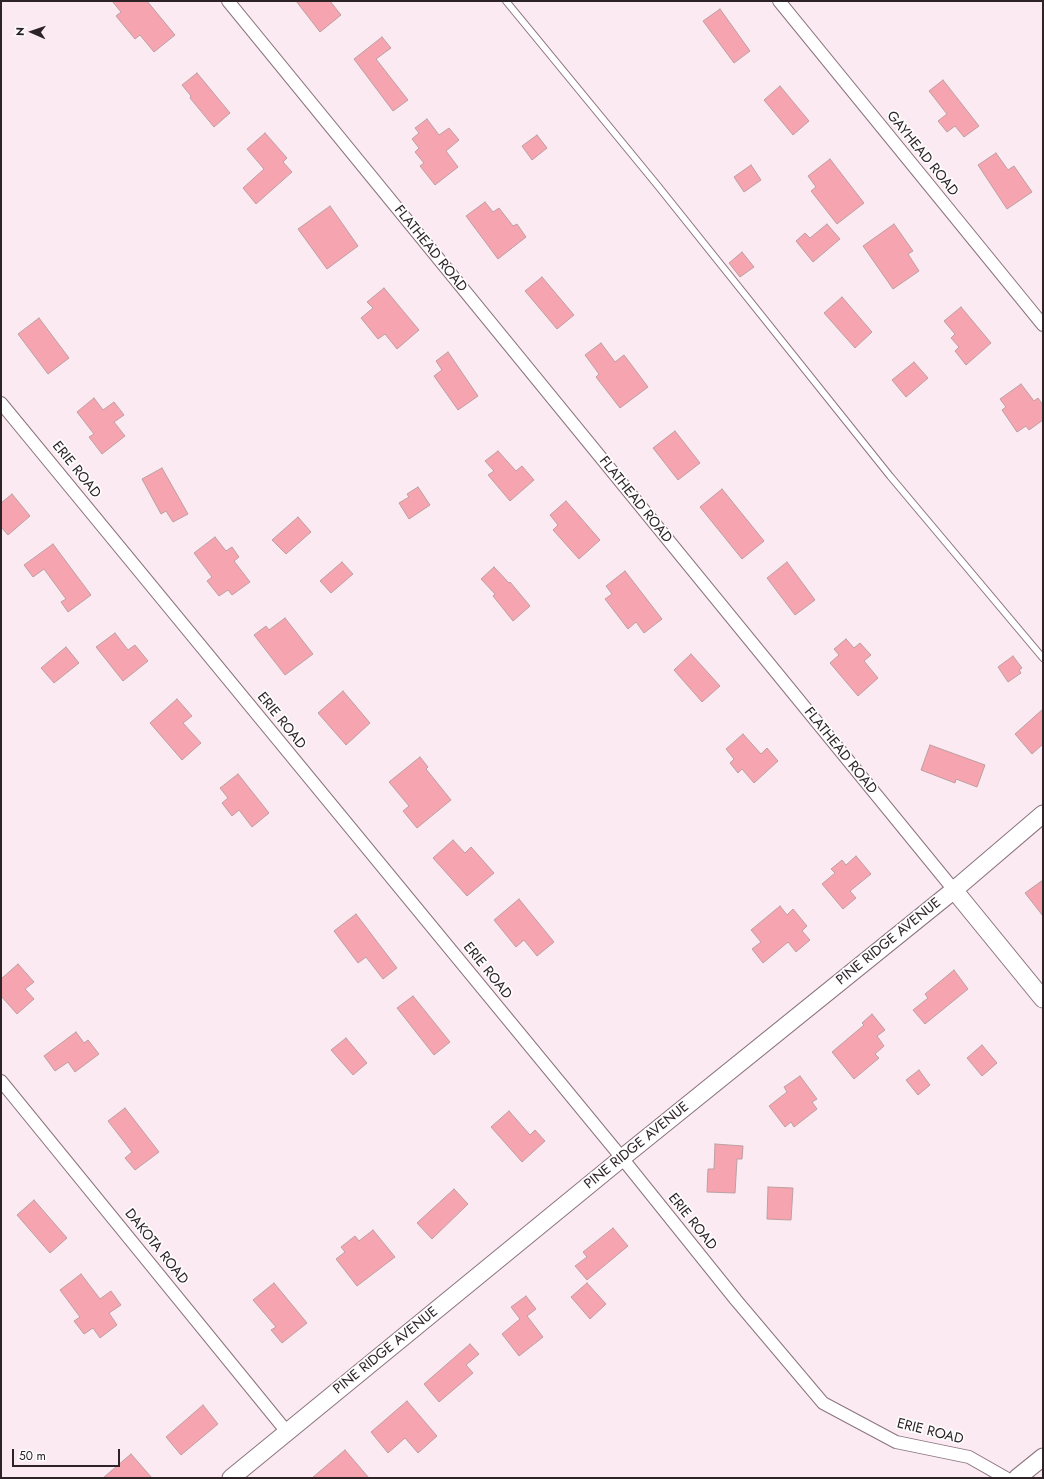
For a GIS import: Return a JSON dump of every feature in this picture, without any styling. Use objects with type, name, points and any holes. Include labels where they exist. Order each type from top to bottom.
[{"type":"street","name":"FLATHEAD ROAD","points":[[228,1],[1043,999]]},
{"type":"street","name":"GAYHEAD ROAD","points":[[779,1],[1043,325]]},
{"type":"street","name":"ERIE ROAD","points":[[1,403],[622,1158],[736,1300],[823,1403],[896,1442],[969,1457],[1006,1478]]},
{"type":"street","name":"PINE RIDGE AVENUE","points":[[231,1478],[622,1158],[954,890],[1043,814]]},
{"type":"street","name":"DAKOTA ROAD","points":[[1,1081],[287,1432]]},
{"type":"street","points":[[1017,1478],[1043,1457]]},
{"type":"lane","points":[[506,1],[658,186],[890,476],[1043,658]]},
{"type":"building","points":[[112,1],[147,1],[175,35],[154,52],[140,35],[135,39],[116,16],[121,12]]},
{"type":"building","points":[[296,1],[330,1],[341,15],[320,32]]},
{"type":"building","points":[[720,9],[750,51],[734,63],[703,21]]},
{"type":"building","points":[[382,37],[391,48],[376,59],[408,100],[393,111],[354,59]]},
{"type":"building","points":[[197,73],[230,113],[214,127],[190,98],[191,96],[182,85]]},
{"type":"building","points":[[943,80],[979,126],[964,137],[955,126],[947,132],[938,121],[947,114],[929,91]]},
{"type":"building","points":[[780,86],[809,121],[793,135],[764,100]]},
{"type":"building","points":[[427,119],[439,135],[449,128],[459,140],[446,151],[458,167],[435,185],[420,166],[424,163],[415,152],[419,148],[412,139],[419,133],[415,128]]},
{"type":"building","points":[[265,133],[287,158],[283,162],[292,172],[256,204],[243,188],[264,169],[247,149]]},
{"type":"building","points":[[537,135],[547,148],[532,160],[522,146]]},
{"type":"building","points":[[996,153],[1008,170],[1014,166],[1032,192],[1007,209],[978,165]]},
{"type":"building","points":[[830,159],[864,203],[837,224],[811,191],[816,187],[808,176]]},
{"type":"building","points":[[751,165],[761,180],[744,192],[734,177]]},
{"type":"building","points":[[485,202],[493,212],[499,208],[513,226],[517,224],[526,237],[498,259],[466,216]]},
{"type":"building","points":[[330,206],[358,246],[327,269],[298,229]]},
{"type":"building","points":[[827,224],[840,239],[813,262],[796,241],[805,233],[810,238]]},
{"type":"building","points":[[894,224],[913,251],[908,254],[919,271],[893,289],[863,246]]},
{"type":"building","points":[[742,252],[754,267],[740,277],[729,263]]},
{"type":"building","points":[[542,277],[574,315],[557,329],[525,291]]},
{"type":"building","points":[[384,288],[419,330],[397,349],[385,334],[378,339],[361,318],[373,308],[367,302]]},
{"type":"building","points":[[842,297],[872,332],[855,348],[824,313]]},
{"type":"building","points":[[961,307],[991,343],[966,365],[955,351],[959,347],[951,338],[955,334],[944,321]]},
{"type":"building","points":[[39,318],[69,358],[48,374],[18,334]]},
{"type":"building","points":[[601,343],[615,362],[624,355],[648,387],[620,408],[596,377],[599,374],[585,355]]},
{"type":"building","points":[[448,352],[478,396],[458,410],[434,376],[442,370],[436,361]]},
{"type":"building","points":[[914,362],[928,378],[906,397],[892,380]]},
{"type":"building","points":[[1021,384],[1034,401],[1038,398],[1043,405],[1043,420],[1029,430],[1026,426],[1017,432],[1002,410],[1006,407],[1000,399]]},
{"type":"building","points":[[94,398],[103,410],[114,402],[124,415],[114,422],[125,436],[102,454],[89,437],[94,434],[77,412]]},
{"type":"building","points":[[675,431],[700,463],[678,480],[653,448]]},
{"type":"building","points":[[498,451],[516,471],[522,466],[534,480],[510,501],[488,475],[494,471],[485,461]]},
{"type":"building","points":[[162,468],[188,514],[173,522],[166,511],[161,514],[142,479]]},
{"type":"building","points":[[418,487],[430,505],[409,519],[399,503],[409,497],[407,494]]},
{"type":"building","points":[[722,489],[764,541],[742,559],[700,507]]},
{"type":"building","points":[[12,494],[30,516],[8,535],[1,527],[1,503]]},
{"type":"building","points":[[566,501],[600,540],[579,559],[553,530],[558,525],[550,515]]},
{"type":"building","points":[[298,517],[311,532],[286,554],[272,540]]},
{"type":"building","points":[[215,537],[226,551],[232,547],[239,557],[234,561],[250,582],[232,595],[228,590],[219,596],[207,581],[212,577],[194,553]]},
{"type":"building","points":[[53,544],[91,595],[68,612],[61,602],[66,599],[44,569],[33,577],[24,565]]},
{"type":"building","points":[[342,562],[353,574],[331,593],[320,581]]},
{"type":"building","points":[[787,562],[815,600],[795,615],[767,578]]},
{"type":"building","points":[[494,567],[509,583],[510,582],[530,606],[513,621],[493,596],[495,594],[481,579]]},
{"type":"building","points":[[625,571],[662,619],[644,633],[636,622],[628,629],[605,599],[612,594],[606,586]]},
{"type":"building","points":[[285,618],[313,654],[285,675],[254,635],[266,626],[269,630]]},
{"type":"building","points":[[115,633],[128,650],[135,645],[148,661],[123,681],[96,647]]},
{"type":"building","points":[[846,639],[854,648],[860,643],[871,655],[864,661],[878,678],[858,696],[830,663],[839,655],[834,649]]},
{"type":"building","points":[[66,647],[79,663],[54,683],[41,668]]},
{"type":"building","points":[[691,654],[720,686],[702,702],[674,670]]},
{"type":"building","points":[[1013,656],[1022,668],[1019,670],[1021,673],[1008,682],[998,667]]},
{"type":"building","points":[[343,691],[370,723],[346,745],[318,713]]},
{"type":"building","points":[[177,699],[192,716],[183,723],[201,743],[182,760],[150,723]]},
{"type":"building","points":[[1043,709],[1043,744],[1032,754],[1015,734]]},
{"type":"building","points":[[743,734],[761,754],[767,748],[778,761],[754,783],[742,769],[738,773],[730,763],[734,759],[726,749]]},
{"type":"building","points":[[930,745],[985,765],[977,787],[956,779],[955,783],[921,770]]},
{"type":"building","points":[[420,757],[428,767],[426,769],[451,800],[417,828],[403,811],[409,806],[389,782]]},
{"type":"building","points":[[238,774],[269,813],[252,827],[239,810],[232,816],[222,803],[228,798],[220,788]]},
{"type":"building","points":[[453,840],[465,853],[471,847],[494,873],[467,896],[433,858]]},
{"type":"building","points":[[856,856],[871,874],[850,891],[856,898],[843,909],[822,884],[835,873],[831,869],[842,860],[846,865]]},
{"type":"building","points":[[1043,880],[1043,916],[1025,893]]},
{"type":"building","points":[[519,899],[554,942],[537,956],[524,940],[516,947],[494,920]]},
{"type":"building","points":[[780,906],[787,915],[793,909],[807,926],[802,931],[810,940],[796,952],[788,942],[763,963],[752,949],[761,942],[751,930]]},
{"type":"building","points":[[356,914],[397,968],[383,979],[366,957],[358,963],[334,931]]},
{"type":"building","points":[[18,964],[34,982],[25,989],[34,999],[17,1014],[1,996],[1,979]]},
{"type":"building","points":[[954,970],[968,989],[925,1024],[913,1010],[928,998],[925,994]]},
{"type":"building","points":[[413,996],[450,1042],[434,1055],[397,1008]]},
{"type":"building","points":[[872,1014],[885,1030],[877,1036],[884,1046],[875,1054],[879,1058],[854,1079],[832,1052],[864,1025],[862,1023]]},
{"type":"building","points":[[76,1032],[84,1043],[88,1040],[99,1054],[75,1072],[68,1062],[55,1071],[44,1056]]},
{"type":"building","points":[[346,1038],[367,1063],[353,1075],[331,1050]]},
{"type":"building","points":[[982,1045],[997,1063],[982,1076],[967,1058]]},
{"type":"building","points":[[919,1070],[930,1085],[918,1095],[906,1080]]},
{"type":"building","points":[[800,1076],[817,1099],[812,1102],[817,1109],[794,1127],[791,1122],[785,1127],[769,1106],[787,1092],[784,1087]]},
{"type":"building","points":[[125,1108],[159,1152],[135,1170],[125,1158],[132,1152],[108,1121]]},
{"type":"building","points":[[509,1111],[530,1135],[535,1130],[545,1141],[522,1162],[491,1127]]},
{"type":"building","points":[[715,1144],[743,1146],[742,1159],[737,1159],[735,1193],[707,1192],[708,1169],[714,1169]]},
{"type":"building","points":[[768,1187],[793,1188],[791,1220],[767,1219]]},
{"type":"building","points":[[454,1189],[468,1204],[432,1239],[417,1223]]},
{"type":"building","points":[[34,1200],[67,1238],[50,1253],[17,1215]]},
{"type":"building","points":[[613,1228],[628,1246],[587,1280],[575,1266],[587,1257],[583,1252]]},
{"type":"building","points":[[373,1230],[395,1257],[357,1286],[336,1259],[345,1252],[341,1247],[355,1236],[359,1241]]},
{"type":"building","points":[[81,1274],[100,1299],[111,1291],[121,1305],[109,1313],[117,1325],[100,1338],[93,1328],[84,1334],[74,1321],[80,1317],[60,1290]]},
{"type":"building","points":[[274,1283],[307,1323],[282,1343],[271,1330],[276,1327],[253,1300]]},
{"type":"building","points":[[587,1283],[606,1304],[590,1319],[571,1297]]},
{"type":"building","points":[[526,1296],[536,1309],[527,1316],[543,1337],[519,1356],[502,1334],[520,1319],[511,1307]]},
{"type":"building","points":[[470,1344],[479,1354],[466,1365],[473,1373],[439,1402],[424,1384]]},
{"type":"building","points":[[407,1401],[437,1436],[418,1453],[405,1438],[388,1453],[371,1432]]},
{"type":"building","points":[[203,1405],[218,1424],[181,1455],[166,1437]]},
{"type":"building","points":[[345,1450],[369,1478],[312,1478]]},
{"type":"building","points":[[131,1454],[152,1478],[103,1478]]}]
